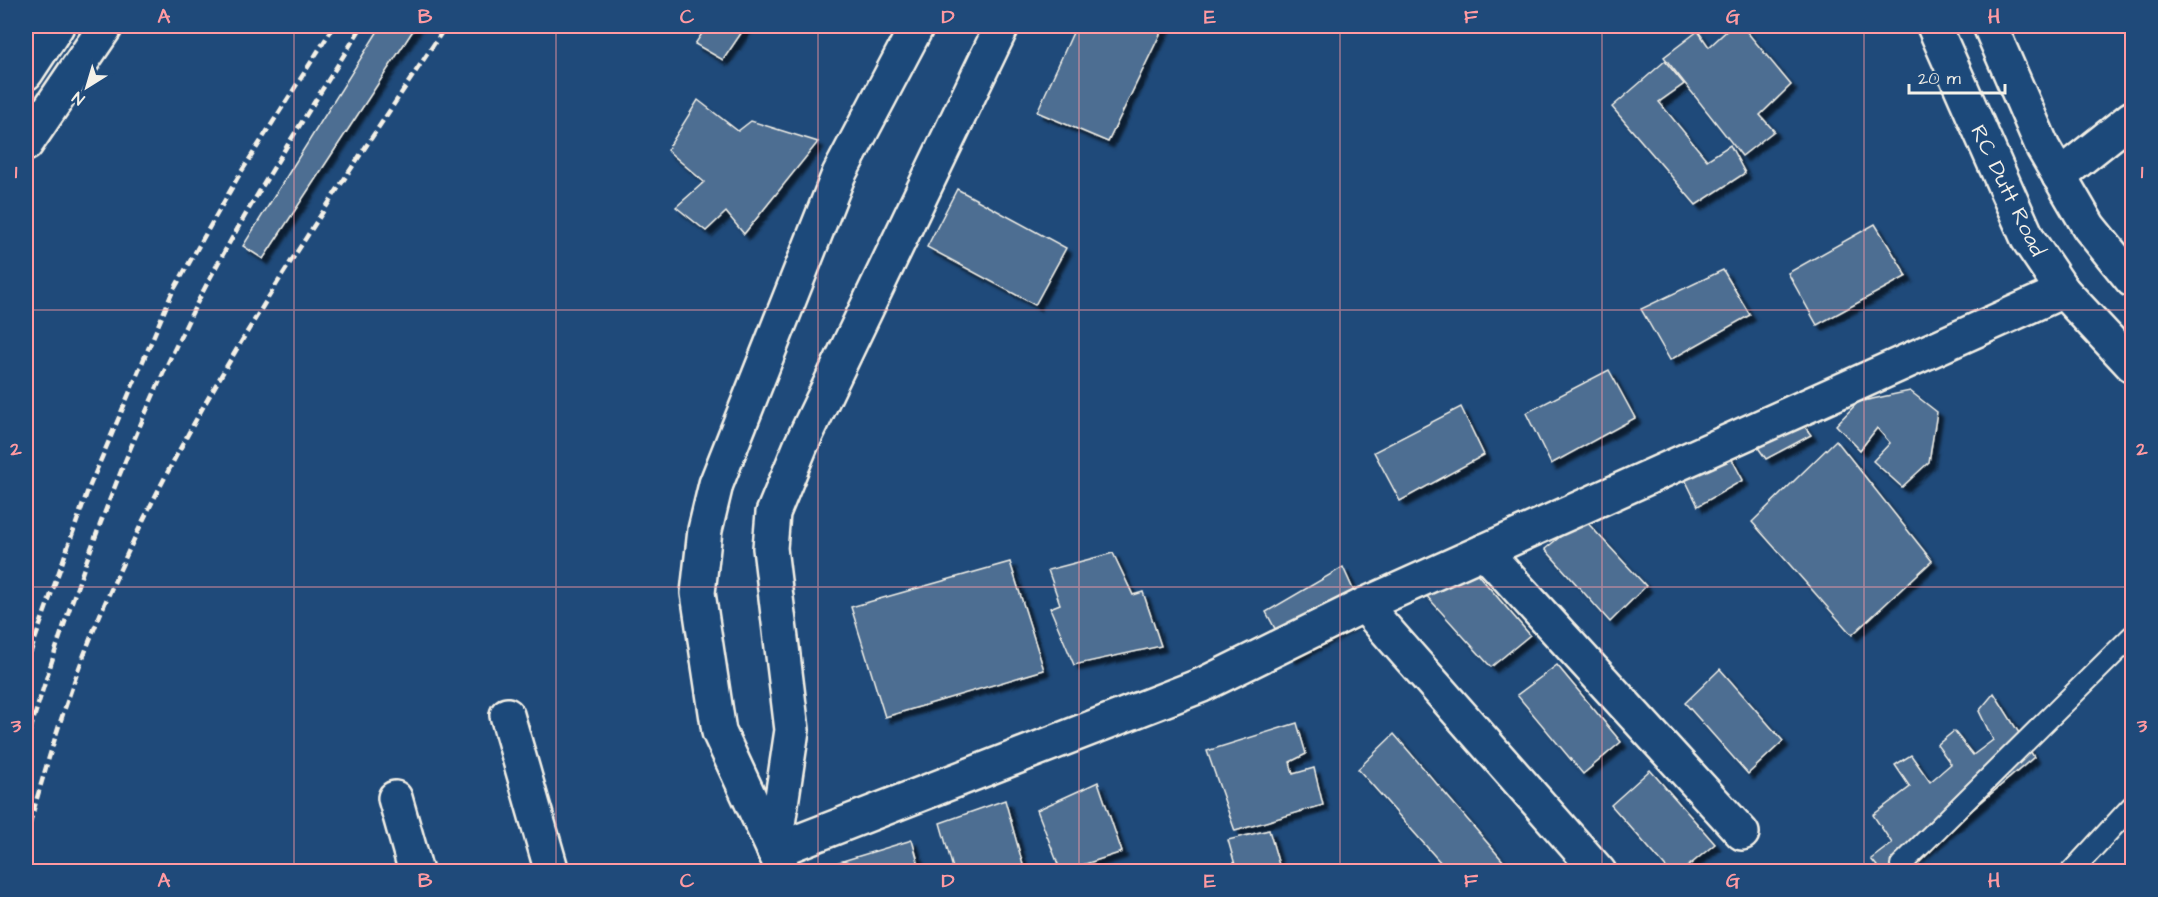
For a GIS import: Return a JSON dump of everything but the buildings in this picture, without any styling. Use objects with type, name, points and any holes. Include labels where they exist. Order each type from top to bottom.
[{"type":"street","points":[[26,74],[57,26]]},
{"type":"street","points":[[26,144],[106,26]]},
{"type":"street","points":[[779,861],[718,732],[698,593],[705,530],[716,484],[839,174],[917,26]]},
{"type":"street","points":[[779,861],[792,730],[771,558],[773,513],[801,445],[1002,26]]},
{"type":"street","name":"RC Dutt Road","points":[[1934,26],[2028,239],[2063,291],[2133,365]]},
{"type":"street","points":[[1989,26],[2043,148],[2089,227],[2133,280]]},
{"type":"street","points":[[2059,176],[2133,118]]},
{"type":"street","points":[[779,861],[1202,685],[1364,605],[2063,291]]},
{"type":"street","points":[[1484,551],[1742,833]]},
{"type":"street","points":[[1364,605],[1599,872]]},
{"type":"street","points":[[507,715],[552,872]]},
{"type":"street","points":[[395,798],[416,872]]},
{"type":"lane","points":[[1906,872],[1901,865],[2133,636]]},
{"type":"lane","points":[[2071,872],[2133,806]]},
{"type":"railway","points":[[26,665],[88,490],[172,293],[238,177],[334,26]]},
{"type":"railway","points":[[26,744],[43,688],[101,522],[169,360],[234,235],[362,26]]},
{"type":"railway","points":[[26,838],[75,678],[113,585],[185,439],[225,368],[311,230],[446,26]]}]
